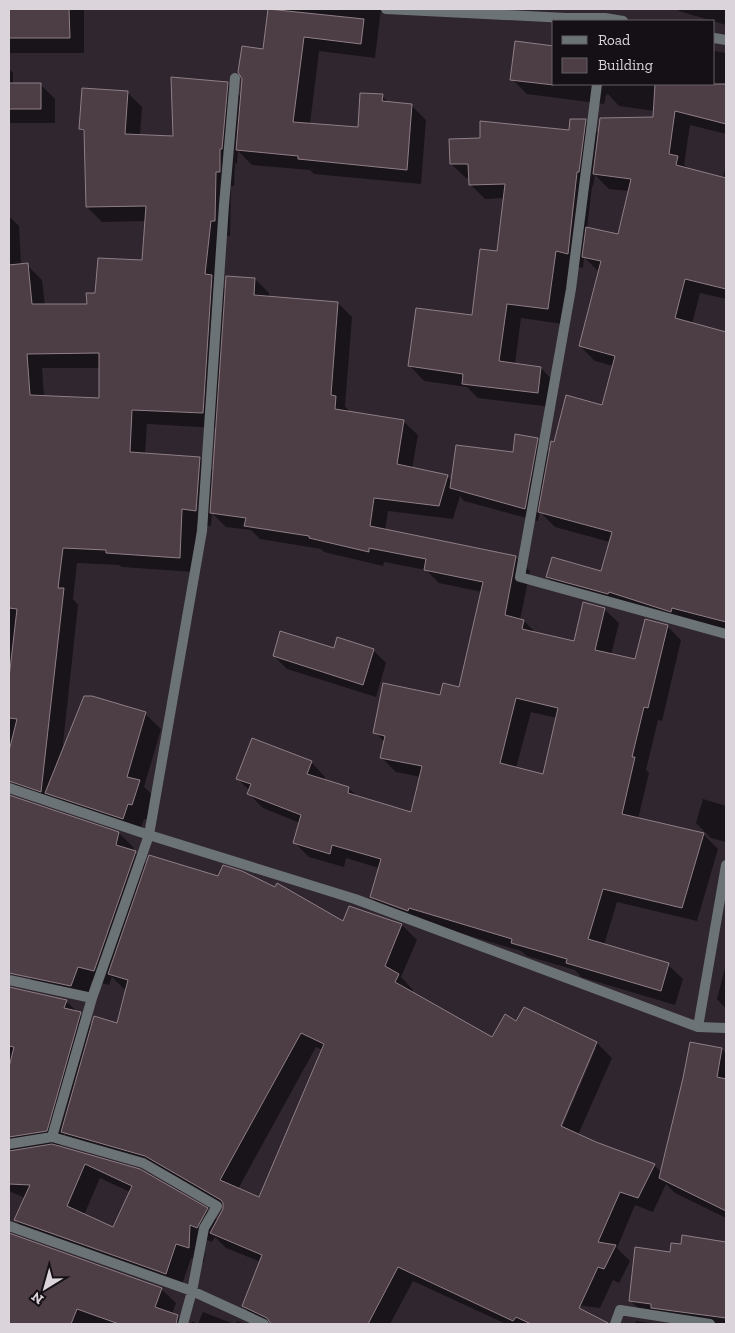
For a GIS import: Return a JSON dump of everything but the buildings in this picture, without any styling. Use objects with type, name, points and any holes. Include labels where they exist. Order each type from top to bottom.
[{"type":"street","points":[[386,9],[566,18],[606,16],[620,20]]},
{"type":"street","points":[[52,1137],[92,998],[149,835],[202,531],[224,205],[235,78]]},
{"type":"street","points":[[597,85],[571,289],[520,577],[726,634]]},
{"type":"street","points":[[9,788],[149,835],[355,899],[698,1026],[726,1028]]},
{"type":"street","points":[[698,1026],[726,864]]},
{"type":"street","points":[[9,980],[92,998]]},
{"type":"street","points":[[9,1144],[52,1137],[144,1163],[217,1206],[204,1228],[192,1291],[183,1324]]},
{"type":"street","points":[[9,1226],[192,1291],[264,1324]]},
{"type":"street","points":[[615,1324],[620,1310],[710,1324]]}]
